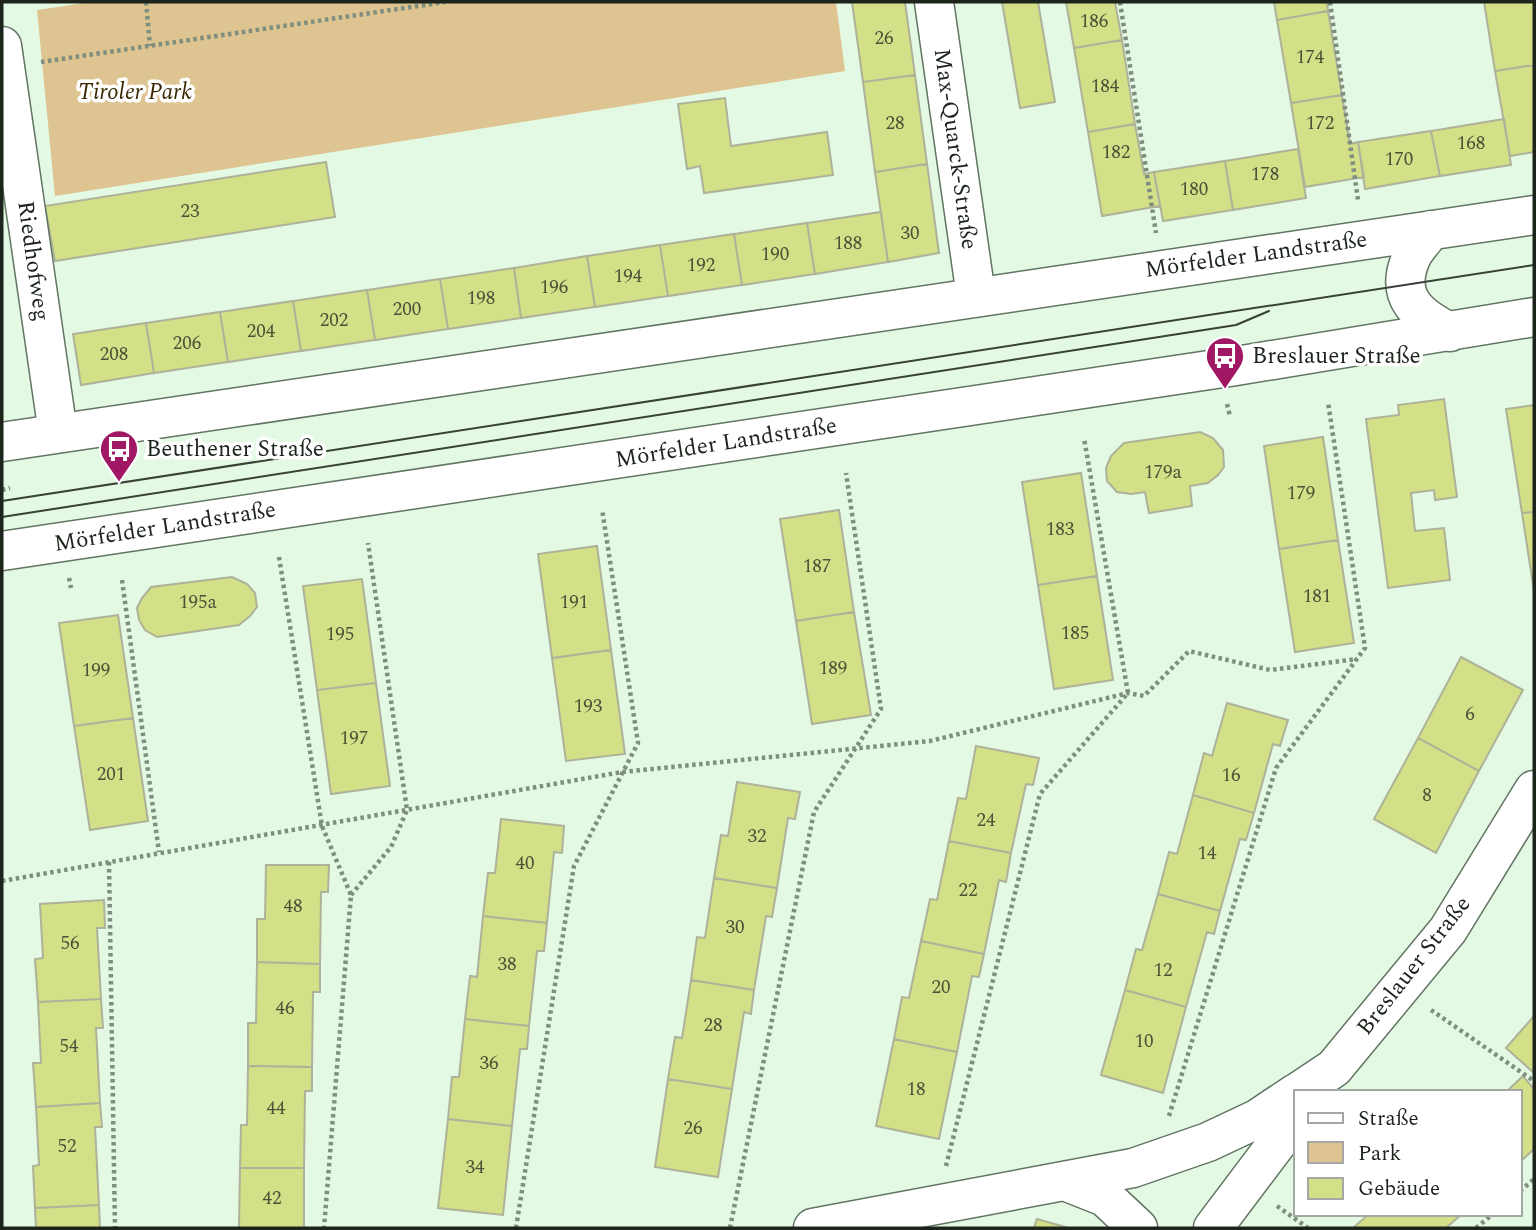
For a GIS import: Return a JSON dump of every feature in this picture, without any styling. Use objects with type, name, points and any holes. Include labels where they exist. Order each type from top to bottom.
[{"type":"main road","name":"Max-Quarck-Straße","points":[[934,2],[976,296]]},
{"type":"main road","name":"Riedhofweg","points":[[3,57],[58,433]]},
{"type":"main road","name":"Mörfelder Landstraße","points":[[2,442],[1534,215]]},
{"type":"main road","points":[[1431,230],[1411,258],[1406,285],[1409,301],[1426,320],[1450,332]]},
{"type":"main road","name":"Mörfelder Landstraße","points":[[2,551],[1236,366],[1534,317]]},
{"type":"main road","name":"Breslauer Straße","points":[[1302,1090],[1325,1080],[1448,930],[1534,790]]},
{"type":"main road","name":"Breslauer Straße","points":[[813,1228],[1133,1168],[1208,1143],[1256,1119],[1294,1094]]},
{"type":"main road","points":[[1213,1228],[1294,1121]]},
{"type":"main road","points":[[1067,1182],[1105,1197],[1138,1228]]},
{"type":"path","points":[[146,2],[150,46]]},
{"type":"path","points":[[3,57],[150,46],[445,2]]},
{"type":"path","points":[[1120,2],[1160,243]]},
{"type":"path","points":[[1330,2],[1358,200]]},
{"type":"path","points":[[1155,1160],[1276,768],[1365,648],[1328,402]]},
{"type":"path","points":[[1084,438],[1128,693]]},
{"type":"path","points":[[730,1228],[814,812],[881,709],[846,473]]},
{"type":"path","points":[[2,490],[10,488]]},
{"type":"path","points":[[516,1228],[574,866],[638,743],[602,509]]},
{"type":"path","points":[[351,895],[391,847],[407,810],[368,543]]},
{"type":"path","points":[[279,557],[322,826],[351,895],[324,1228]]},
{"type":"path","points":[[122,580],[159,852]]},
{"type":"path","points":[[2,881],[622,772],[930,741],[1128,693],[1144,696],[1189,652],[1270,670],[1357,659]]},
{"type":"path","points":[[936,1206],[1040,794],[1128,693]]},
{"type":"path","points":[[109,862],[115,1228]]},
{"type":"path","points":[[1400,988],[1534,1081]]},
{"type":"path","points":[[1476,1228],[1491,1216]]},
{"type":"green space","name":"Tiroler Park","points":[[91,2],[836,2],[845,71],[55,196],[37,10]]},
{"type":"building","points":[[852,2],[905,2],[915,75],[863,82]]},
{"type":"building","points":[[1002,2],[1038,2],[1055,102],[1020,108]]},
{"type":"building","points":[[1066,2],[1115,2],[1122,40],[1074,48]]},
{"type":"building","points":[[1274,2],[1327,2],[1328,11],[1277,20]]},
{"type":"building","points":[[1484,2],[1534,2],[1534,65],[1495,71]]},
{"type":"building","points":[[1328,11],[1342,95],[1291,103],[1277,20]]},
{"type":"building","points":[[1122,40],[1135,124],[1088,132],[1074,48]]},
{"type":"building","points":[[1534,65],[1534,152],[1510,156],[1495,71]]},
{"type":"building","points":[[915,75],[927,164],[875,172],[863,82]]},
{"type":"building","points":[[1342,95],[1350,144],[1358,142],[1364,177],[1305,187],[1291,103]]},
{"type":"building","points":[[725,98],[731,146],[827,132],[833,175],[704,193],[700,166],[687,169],[678,104]]},
{"type":"building","points":[[1504,119],[1511,165],[1440,176],[1431,131]]},
{"type":"building","points":[[1135,124],[1144,174],[1154,172],[1160,206],[1102,216],[1088,132]]},
{"type":"building","points":[[1431,131],[1440,176],[1365,189],[1358,142]]},
{"type":"building","points":[[1298,149],[1306,198],[1233,210],[1225,161]]},
{"type":"building","points":[[1225,161],[1233,210],[1163,221],[1154,172]]},
{"type":"building","points":[[326,162],[335,217],[55,261],[45,206]]},
{"type":"building","points":[[927,164],[939,253],[888,262],[875,172]]},
{"type":"building","points":[[881,212],[888,262],[815,274],[807,223]]},
{"type":"building","points":[[807,223],[815,274],[742,285],[734,234]]},
{"type":"building","points":[[734,234],[742,285],[668,296],[660,245]]},
{"type":"building","points":[[660,245],[668,296],[595,307],[587,256]]},
{"type":"building","points":[[587,256],[595,307],[521,318],[514,268]]},
{"type":"building","points":[[514,268],[521,318],[448,329],[440,279]]},
{"type":"building","points":[[440,279],[448,329],[375,340],[367,290]]},
{"type":"building","points":[[367,290],[375,340],[301,351],[293,301]]},
{"type":"building","points":[[293,301],[301,351],[228,362],[220,312]]},
{"type":"building","points":[[220,312],[228,362],[154,373],[146,323]]},
{"type":"building","points":[[146,323],[154,373],[81,385],[73,334]]},
{"type":"building","points":[[1444,399],[1457,497],[1435,500],[1434,490],[1411,493],[1415,531],[1444,528],[1450,580],[1388,588],[1366,419],[1399,415],[1398,405]]},
{"type":"building","points":[[1534,405],[1534,512],[1522,513],[1506,409]]},
{"type":"building","points":[[1200,432],[1213,438],[1223,450],[1224,467],[1208,483],[1190,486],[1192,506],[1149,513],[1145,492],[1117,492],[1107,481],[1106,468],[1111,456],[1124,443]]},
{"type":"building","points":[[1323,437],[1338,540],[1279,549],[1264,446]]},
{"type":"building","points":[[1081,473],[1097,576],[1038,585],[1022,482]]},
{"type":"building","points":[[839,510],[854,612],[796,621],[780,519]]},
{"type":"building","points":[[1534,512],[1534,591],[1522,513]]},
{"type":"building","points":[[1338,540],[1354,643],[1295,652],[1279,549]]},
{"type":"building","points":[[597,546],[611,650],[552,658],[538,554]]},
{"type":"building","points":[[1097,576],[1113,680],[1054,689],[1038,585]]},
{"type":"building","points":[[232,577],[247,584],[255,593],[257,607],[239,625],[157,637],[145,630],[139,620],[137,608],[151,587]]},
{"type":"building","points":[[362,579],[376,683],[317,690],[303,586]]},
{"type":"building","points":[[854,612],[871,715],[812,724],[796,621]]},
{"type":"building","points":[[118,615],[133,718],[74,726],[59,623]]},
{"type":"building","points":[[611,650],[625,754],[566,761],[552,658]]},
{"type":"building","points":[[1461,657],[1523,690],[1479,771],[1418,738]]},
{"type":"building","points":[[376,683],[390,786],[331,794],[317,690]]},
{"type":"building","points":[[1227,703],[1288,720],[1280,746],[1273,744],[1254,813],[1193,795],[1204,753],[1212,756]]},
{"type":"building","points":[[133,718],[148,821],[90,830],[74,726]]},
{"type":"building","points":[[1418,738],[1479,771],[1436,853],[1374,819]]},
{"type":"building","points":[[976,746],[1039,758],[1033,785],[1026,784],[1011,853],[949,841],[958,798],[966,799]]},
{"type":"building","points":[[737,782],[800,792],[795,819],[788,818],[777,888],[714,878],[721,835],[728,836]]},
{"type":"building","points":[[1193,795],[1254,813],[1246,840],[1240,839],[1220,911],[1158,894],[1169,852],[1177,854]]},
{"type":"building","points":[[501,819],[564,826],[562,853],[554,852],[547,923],[483,916],[488,873],[495,873]]},
{"type":"building","points":[[949,841],[1011,853],[1006,882],[999,880],[984,954],[921,941],[930,899],[937,900]]},
{"type":"building","points":[[266,865],[329,865],[328,892],[321,892],[320,964],[257,962],[257,919],[265,919]]},
{"type":"building","points":[[714,878],[777,888],[772,917],[766,916],[754,990],[691,980],[697,937],[705,938]]},
{"type":"building","points":[[1158,894],[1220,911],[1214,934],[1207,932],[1186,1007],[1125,990],[1136,949],[1142,950]]},
{"type":"building","points":[[104,900],[105,928],[97,928],[101,999],[38,1002],[35,959],[43,958],[40,904]]},
{"type":"building","points":[[483,916],[547,923],[544,951],[537,951],[529,1026],[465,1019],[470,976],[477,977]]},
{"type":"building","points":[[921,941],[984,954],[979,977],[972,976],[957,1052],[894,1039],[902,997],[909,998]]},
{"type":"building","points":[[257,962],[320,964],[320,992],[313,992],[312,1067],[248,1066],[248,1023],[256,1023]]},
{"type":"building","points":[[691,980],[754,990],[751,1014],[744,1012],[732,1089],[668,1079],[675,1037],[682,1038]]},
{"type":"building","points":[[1125,990],[1186,1007],[1163,1093],[1101,1075]]},
{"type":"building","points":[[101,999],[103,1028],[96,1028],[100,1103],[36,1107],[33,1063],[41,1063],[38,1002]]},
{"type":"building","points":[[1534,1016],[1534,1073],[1506,1048]]},
{"type":"building","points":[[465,1019],[529,1026],[527,1049],[520,1049],[512,1126],[448,1119],[452,1077],[459,1077]]},
{"type":"building","points":[[894,1039],[957,1052],[939,1139],[876,1126]]},
{"type":"building","points":[[248,1066],[312,1067],[312,1091],[305,1091],[304,1168],[240,1168],[241,1125],[247,1125]]},
{"type":"building","points":[[1523,1076],[1534,1089],[1534,1149],[1522,1160],[1522,1090],[1508,1090]]},
{"type":"building","points":[[668,1079],[732,1089],[718,1177],[655,1167]]},
{"type":"building","points":[[100,1103],[102,1127],[95,1127],[99,1205],[35,1208],[33,1166],[39,1165],[36,1107]]},
{"type":"building","points":[[448,1119],[512,1126],[503,1215],[438,1208]]},
{"type":"building","points":[[240,1168],[304,1168],[304,1228],[239,1228]]},
{"type":"building","points":[[99,1205],[100,1228],[36,1228],[35,1208]]},
{"type":"building","points":[[1367,1216],[1460,1216],[1446,1228],[1353,1228]]},
{"type":"building","points":[[1037,1219],[1069,1228],[1034,1228]]},
{"type":"tram line","points":[[2,501],[1534,265]]},
{"type":"tram line","points":[[2,517],[1236,325],[1269,311]]},
{"type":"place","name":"Breslauer Straße","points":[[1225,390]]},
{"type":"place","name":"Beuthener Straße","points":[[119,483]]}]
